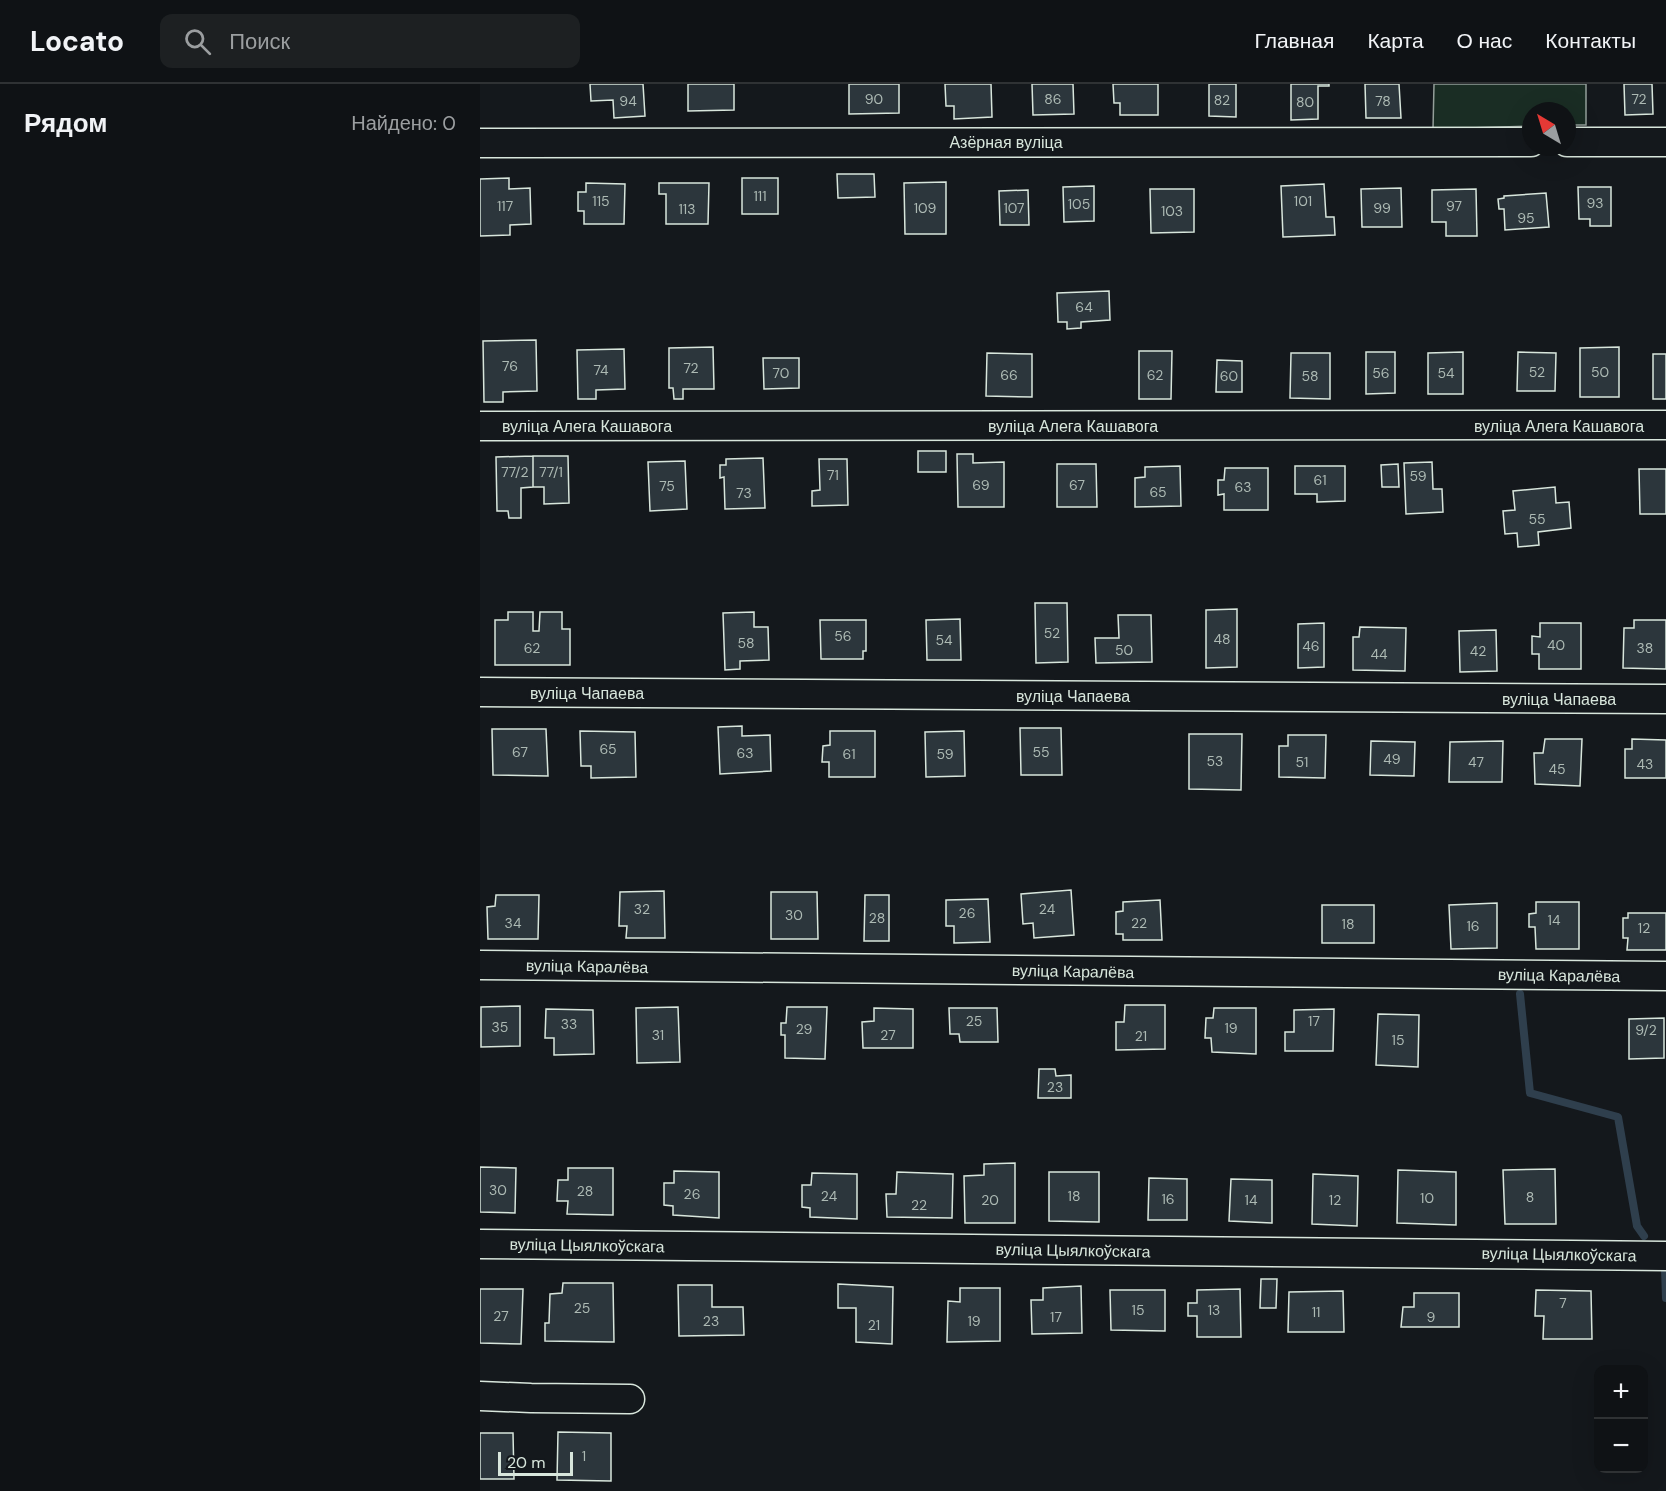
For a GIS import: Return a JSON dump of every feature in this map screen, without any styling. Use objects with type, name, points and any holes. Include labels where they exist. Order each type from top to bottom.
[{"type":"street","name":"Азёрная вуліца","points":[[480,143],[1522,142]]},
{"type":"street","points":[[1576,142],[1666,142]]},
{"type":"street","name":"вуліца Алега Кашавога","points":[[480,426],[1666,425]]},
{"type":"street","name":"вуліца Чапаева","points":[[480,692],[1666,699]]},
{"type":"street","name":"вуліца Каралёва","points":[[480,965],[1666,976]]},
{"type":"street","name":"вуліца Цыялкоўскага","points":[[480,1244],[1666,1256]]},
{"type":"street","points":[[480,1396],[630,1399]]},
{"type":"green space","points":[[1434,84],[1586,84],[1586,125],[1576,125],[1576,102],[1522,102],[1522,126],[1433,129]]},
{"type":"building","points":[[590,84],[643,84],[645,116],[614,118],[613,100],[591,101]]},
{"type":"building","points":[[688,84],[734,84],[734,110],[688,111]]},
{"type":"building","points":[[849,84],[899,84],[899,113],[849,114]]},
{"type":"building","points":[[945,84],[991,84],[992,117],[954,119],[954,106],[946,106]]},
{"type":"building","points":[[1032,84],[1073,84],[1074,114],[1033,115]]},
{"type":"building","points":[[1113,84],[1158,84],[1158,115],[1120,115],[1120,103],[1114,103]]},
{"type":"building","points":[[1209,84],[1236,84],[1236,117],[1209,116]]},
{"type":"building","points":[[1291,84],[1329,84],[1329,86],[1318,86],[1318,119],[1291,120]]},
{"type":"building","points":[[1365,84],[1399,84],[1401,118],[1366,118]]},
{"type":"building","points":[[1624,84],[1652,84],[1653,114],[1625,115]]},
{"type":"building","points":[[837,174],[874,174],[875,197],[838,198]]},
{"type":"building","points":[[509,178],[509,189],[530,188],[531,224],[510,225],[510,235],[480,236],[480,179]]},
{"type":"building","points":[[742,178],[778,178],[778,214],[742,214]]},
{"type":"building","points":[[946,182],[946,234],[905,234],[904,183]]},
{"type":"building","points":[[586,183],[625,184],[624,224],[584,224],[584,211],[578,211],[578,192],[586,192]]},
{"type":"building","points":[[659,183],[709,183],[708,224],[666,224],[666,194],[659,194]]},
{"type":"building","points":[[1324,184],[1326,217],[1334,217],[1335,235],[1283,237],[1281,186]]},
{"type":"building","points":[[1094,186],[1094,221],[1064,222],[1063,187]]},
{"type":"building","points":[[1578,187],[1611,187],[1611,226],[1590,226],[1590,219],[1579,219]]},
{"type":"building","points":[[1401,188],[1402,227],[1362,227],[1361,189]]},
{"type":"building","points":[[1150,189],[1194,189],[1194,232],[1151,233]]},
{"type":"building","points":[[1476,189],[1477,236],[1446,236],[1446,222],[1432,222],[1432,190]]},
{"type":"building","points":[[1028,190],[1029,225],[1000,225],[999,191]]},
{"type":"building","points":[[1546,193],[1549,227],[1505,230],[1504,209],[1499,209],[1498,199],[1504,196]]},
{"type":"building","points":[[1109,291],[1110,320],[1081,322],[1081,328],[1067,329],[1067,322],[1058,322],[1057,293]]},
{"type":"building","points":[[536,340],[537,391],[503,392],[503,402],[484,402],[483,341]]},
{"type":"building","points":[[713,347],[714,389],[683,389],[683,399],[674,399],[673,388],[669,388],[669,348]]},
{"type":"building","points":[[1619,347],[1619,397],[1580,397],[1580,348]]},
{"type":"building","points":[[624,349],[625,389],[596,390],[596,399],[578,399],[577,350]]},
{"type":"building","points":[[1139,351],[1172,351],[1171,399],[1139,399]]},
{"type":"building","points":[[1366,352],[1395,352],[1395,393],[1366,394]]},
{"type":"building","points":[[1463,352],[1463,394],[1428,394],[1428,353]]},
{"type":"building","points":[[1518,352],[1556,353],[1555,391],[1517,391]]},
{"type":"building","points":[[987,353],[1032,354],[1032,397],[986,396]]},
{"type":"building","points":[[1291,353],[1330,353],[1330,399],[1290,398]]},
{"type":"building","points":[[1653,354],[1666,354],[1666,399],[1653,399]]},
{"type":"building","points":[[763,358],[799,358],[799,388],[764,389]]},
{"type":"building","points":[[1217,360],[1242,361],[1242,392],[1216,392]]},
{"type":"building","points":[[918,451],[946,451],[946,472],[918,472]]},
{"type":"building","points":[[957,454],[973,454],[973,463],[1004,462],[1004,507],[958,507]]},
{"type":"building","points":[[533,456],[568,456],[569,503],[544,504],[544,487],[533,487]]},
{"type":"building","points":[[533,456],[533,487],[521,488],[521,518],[509,518],[508,511],[497,511],[496,457]]},
{"type":"building","points":[[763,458],[765,508],[725,509],[724,477],[720,478],[720,465],[726,465],[726,459]]},
{"type":"building","points":[[819,459],[847,459],[848,505],[812,506],[812,491],[820,490]]},
{"type":"building","points":[[685,461],[687,509],[650,511],[648,462]]},
{"type":"building","points":[[1432,462],[1433,489],[1442,489],[1443,512],[1406,514],[1404,463]]},
{"type":"building","points":[[1057,464],[1096,464],[1097,507],[1057,507]]},
{"type":"building","points":[[1398,464],[1399,487],[1382,487],[1381,465]]},
{"type":"building","points":[[1180,466],[1181,506],[1135,507],[1135,478],[1145,477],[1145,467]]},
{"type":"building","points":[[1295,466],[1345,466],[1345,501],[1317,502],[1317,494],[1295,494]]},
{"type":"building","points":[[1225,468],[1268,468],[1268,510],[1224,510],[1224,494],[1218,495],[1218,480],[1224,480]]},
{"type":"building","points":[[1639,469],[1666,469],[1666,514],[1640,514]]},
{"type":"building","points":[[1555,487],[1556,503],[1569,502],[1571,528],[1538,532],[1539,545],[1518,547],[1517,533],[1505,534],[1503,511],[1515,510],[1513,491]]},
{"type":"building","points":[[1035,603],[1067,603],[1068,662],[1036,663]]},
{"type":"building","points":[[1237,609],[1237,667],[1206,668],[1206,610]]},
{"type":"building","points":[[508,612],[533,612],[533,631],[539,631],[540,612],[562,612],[562,629],[570,629],[570,665],[495,665],[495,620],[508,620]]},
{"type":"building","points":[[754,612],[754,627],[768,627],[769,660],[740,661],[740,669],[725,670],[723,613]]},
{"type":"building","points":[[1118,615],[1151,615],[1152,662],[1096,663],[1095,638],[1119,638]]},
{"type":"building","points":[[960,619],[961,660],[927,660],[926,620]]},
{"type":"building","points":[[820,620],[866,620],[866,651],[863,651],[863,659],[821,659]]},
{"type":"building","points":[[1634,620],[1666,620],[1666,669],[1623,668],[1624,628],[1634,628]]},
{"type":"building","points":[[1324,623],[1324,667],[1298,668],[1298,624]]},
{"type":"building","points":[[1540,623],[1581,623],[1581,669],[1539,669],[1539,654],[1532,654],[1532,636],[1540,637]]},
{"type":"building","points":[[1360,627],[1406,628],[1405,671],[1353,670],[1353,637],[1359,637]]},
{"type":"building","points":[[1496,630],[1497,671],[1460,672],[1459,631]]},
{"type":"building","points":[[742,726],[742,736],[770,735],[771,771],[720,774],[718,727]]},
{"type":"building","points":[[1020,728],[1061,728],[1062,775],[1021,775]]},
{"type":"building","points":[[492,729],[546,729],[548,776],[493,775]]},
{"type":"building","points":[[580,731],[635,732],[636,777],[591,778],[591,766],[581,766]]},
{"type":"building","points":[[830,731],[875,731],[875,777],[829,777],[829,762],[822,762],[823,746],[830,745]]},
{"type":"building","points":[[964,731],[965,776],[926,777],[925,732]]},
{"type":"building","points":[[1189,734],[1242,734],[1241,790],[1189,789]]},
{"type":"building","points":[[1288,735],[1326,735],[1325,778],[1279,777],[1279,746],[1288,746]]},
{"type":"building","points":[[1545,739],[1582,739],[1580,786],[1535,784],[1534,753],[1543,753]]},
{"type":"building","points":[[1632,739],[1666,740],[1666,778],[1625,778],[1625,749],[1632,749]]},
{"type":"building","points":[[1371,741],[1415,742],[1414,776],[1370,775]]},
{"type":"building","points":[[1503,741],[1502,782],[1449,782],[1450,742]]},
{"type":"building","points":[[1071,890],[1074,935],[1034,938],[1033,923],[1023,924],[1021,894]]},
{"type":"building","points":[[664,891],[665,938],[626,938],[627,926],[619,926],[620,892]]},
{"type":"building","points":[[771,892],[817,892],[818,939],[771,939]]},
{"type":"building","points":[[496,895],[539,895],[538,939],[488,939],[487,907],[495,906]]},
{"type":"building","points":[[865,895],[889,895],[889,941],[864,941]]},
{"type":"building","points":[[988,899],[990,942],[954,943],[954,926],[946,926],[946,900]]},
{"type":"building","points":[[1160,900],[1162,940],[1123,940],[1123,934],[1116,934],[1116,912],[1123,911],[1123,902]]},
{"type":"building","points":[[1536,902],[1579,902],[1579,949],[1536,949],[1535,927],[1529,927],[1529,914],[1536,913]]},
{"type":"building","points":[[1497,903],[1497,948],[1451,949],[1449,905]]},
{"type":"building","points":[[1322,905],[1374,905],[1374,943],[1322,943]]},
{"type":"building","points":[[1628,913],[1666,913],[1666,950],[1627,950],[1628,938],[1623,938],[1623,918],[1628,918]]},
{"type":"building","points":[[1125,1005],[1165,1005],[1165,1049],[1116,1050],[1116,1022],[1124,1022]]},
{"type":"building","points":[[520,1006],[520,1046],[481,1047],[481,1007]]},
{"type":"building","points":[[678,1007],[680,1062],[637,1063],[636,1008]]},
{"type":"building","points":[[787,1007],[827,1007],[825,1059],[785,1058],[785,1035],[781,1035],[781,1023],[786,1023]]},
{"type":"building","points":[[874,1008],[913,1009],[913,1048],[863,1048],[862,1022],[874,1021]]},
{"type":"building","points":[[949,1008],[997,1008],[998,1042],[960,1042],[959,1034],[950,1034]]},
{"type":"building","points":[[1214,1008],[1256,1008],[1256,1054],[1212,1052],[1211,1038],[1205,1038],[1206,1018],[1213,1018]]},
{"type":"building","points":[[546,1009],[593,1010],[594,1054],[554,1055],[554,1038],[545,1038]]},
{"type":"building","points":[[1334,1009],[1333,1051],[1285,1051],[1285,1032],[1294,1032],[1294,1010]]},
{"type":"building","points":[[1378,1014],[1419,1015],[1418,1067],[1376,1065]]},
{"type":"building","points":[[1664,1018],[1664,1058],[1629,1059],[1629,1019]]},
{"type":"building","points":[[1039,1069],[1055,1069],[1056,1076],[1071,1075],[1071,1098],[1038,1098]]},
{"type":"building","points":[[1015,1163],[1015,1223],[965,1223],[964,1176],[984,1175],[984,1164]]},
{"type":"building","points":[[480,1167],[516,1168],[515,1213],[480,1212]]},
{"type":"building","points":[[568,1168],[613,1168],[613,1215],[567,1214],[568,1201],[557,1201],[558,1180],[568,1180]]},
{"type":"building","points":[[1555,1169],[1556,1224],[1505,1224],[1503,1170]]},
{"type":"building","points":[[1398,1170],[1456,1172],[1456,1225],[1397,1223]]},
{"type":"building","points":[[674,1171],[719,1172],[719,1218],[673,1215],[673,1206],[664,1205],[664,1183],[674,1183]]},
{"type":"building","points":[[897,1172],[953,1174],[952,1218],[887,1217],[886,1194],[896,1194]]},
{"type":"building","points":[[1049,1172],[1099,1172],[1099,1222],[1049,1221]]},
{"type":"building","points":[[812,1173],[857,1174],[857,1219],[810,1217],[810,1208],[802,1207],[802,1185],[811,1185]]},
{"type":"building","points":[[1313,1174],[1358,1176],[1357,1226],[1312,1224]]},
{"type":"building","points":[[1149,1178],[1187,1179],[1187,1220],[1148,1220]]},
{"type":"building","points":[[1231,1179],[1272,1180],[1272,1223],[1229,1221]]},
{"type":"building","points":[[1261,1279],[1277,1279],[1276,1308],[1260,1308]]},
{"type":"building","points":[[563,1283],[613,1283],[614,1342],[545,1341],[545,1323],[549,1323],[550,1294],[562,1293]]},
{"type":"building","points":[[838,1284],[893,1287],[892,1344],[856,1342],[856,1308],[838,1308]]},
{"type":"building","points":[[678,1285],[712,1285],[712,1307],[743,1307],[744,1335],[679,1336]]},
{"type":"building","points":[[1081,1286],[1082,1333],[1032,1334],[1031,1300],[1043,1300],[1043,1288]]},
{"type":"building","points":[[960,1288],[1000,1288],[1000,1341],[947,1342],[948,1301],[960,1302]]},
{"type":"building","points":[[480,1289],[523,1289],[521,1344],[480,1343]]},
{"type":"building","points":[[1240,1289],[1241,1337],[1197,1337],[1197,1316],[1188,1316],[1188,1303],[1197,1303],[1197,1290]]},
{"type":"building","points":[[1110,1290],[1165,1290],[1165,1331],[1111,1330]]},
{"type":"building","points":[[1536,1290],[1591,1291],[1592,1339],[1543,1339],[1544,1316],[1535,1316]]},
{"type":"building","points":[[1343,1291],[1344,1332],[1288,1332],[1289,1292]]},
{"type":"building","points":[[1414,1293],[1459,1293],[1459,1327],[1401,1327],[1403,1307],[1414,1307]]},
{"type":"building","points":[[558,1432],[611,1433],[611,1481],[557,1480]]},
{"type":"building","points":[[480,1433],[513,1433],[514,1479],[480,1479]]},
{"type":"waterway","points":[[1520,994],[1530,1093],[1618,1117],[1637,1226],[1644,1236]]},
{"type":"waterway","points":[[1665,1269],[1666,1298]]}]
